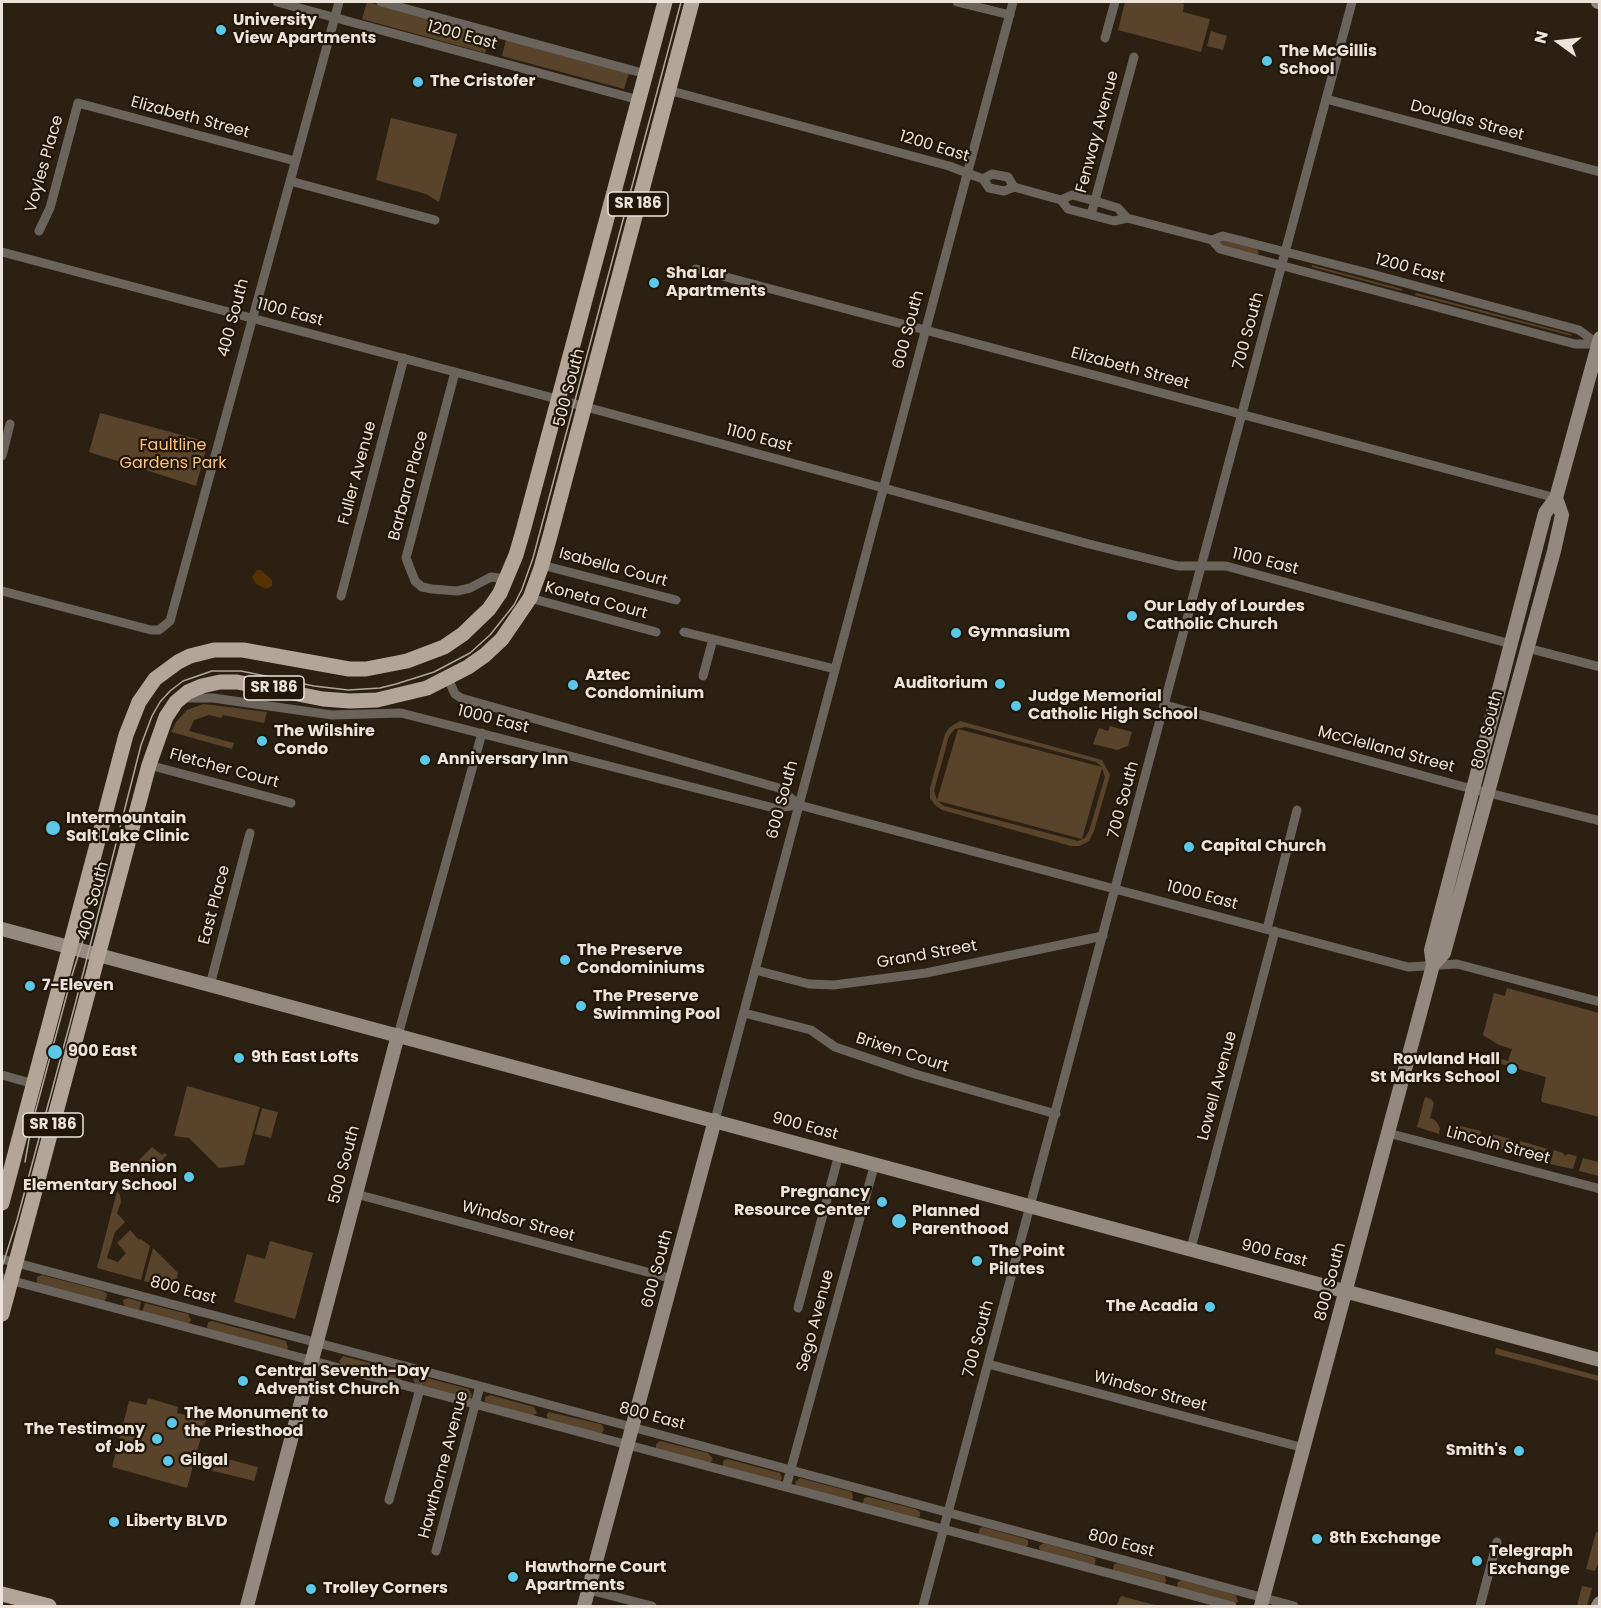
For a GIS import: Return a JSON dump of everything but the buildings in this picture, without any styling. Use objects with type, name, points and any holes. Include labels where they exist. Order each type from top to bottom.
[{"type":"main road","name":"500 South","points":[[366,669],[387,666],[444,647],[464,634],[489,609],[507,579],[523,531],[665,2]]},
{"type":"main road","name":"500 South","points":[[176,702],[188,692],[220,682],[247,683],[323,699],[377,700],[427,688],[448,679],[476,662],[502,639],[530,598],[542,565],[692,2]]},
{"type":"main road","name":"400 South","points":[[2,1203],[126,735],[138,702],[155,679],[166,669],[190,656],[214,650],[229,649],[328,667],[366,669]]},
{"type":"main road","name":"400 South","points":[[2,1314],[8,1261],[99,955],[149,765],[166,717],[176,702]]},
{"type":"main road","points":[[2,1594],[49,1606]]},
{"type":"street","name":"1200 East","points":[[277,2],[639,100]]},
{"type":"street","name":"400 South","points":[[2,591],[151,630],[165,627],[174,614],[339,2]]},
{"type":"street","name":"1200 East","points":[[381,2],[646,74]]},
{"type":"street","points":[[957,2],[1010,15]]},
{"type":"street","name":"600 South","points":[[584,1606],[1013,2]]},
{"type":"street","points":[[1105,38],[1115,2]]},
{"type":"street","name":"700 South","points":[[923,1606],[1352,2]]},
{"type":"street","name":"Fenway Avenue","points":[[1091,215],[1134,57]]},
{"type":"street","name":"1200 East","points":[[668,90],[968,172],[982,179],[989,188],[1004,191],[1014,187],[1061,200],[1068,209],[1114,221],[1127,218],[1212,240],[1220,249],[1575,344],[1599,342]]},
{"type":"street","name":"Douglas Street","points":[[1326,99],[1599,172]]},
{"type":"street","name":"Elizabeth Street","points":[[78,103],[295,161]]},
{"type":"street","name":"Voyles Place","points":[[39,231],[50,208],[78,103]]},
{"type":"street","name":"1200 East","points":[[982,179],[993,174],[1008,177],[1014,187]]},
{"type":"street","points":[[290,181],[435,220]]},
{"type":"street","name":"1200 East","points":[[1061,200],[1072,195],[1118,207],[1127,218]]},
{"type":"street","name":"1200 East","points":[[1212,240],[1223,236],[1285,252],[1579,330],[1599,342]]},
{"type":"street","name":"1100 East","points":[[2,252],[1129,554],[1178,566],[1226,566],[1511,644]]},
{"type":"street","name":"Elizabeth Street","points":[[696,269],[1556,498]]},
{"type":"street","name":"800 South","points":[[1262,1602],[1433,965],[1431,950],[1545,513],[1556,498],[1599,342]]},
{"type":"street","name":"Fuller Avenue","points":[[341,596],[404,358]]},
{"type":"street","name":"Barbara Place","points":[[455,372],[406,558],[415,581],[422,587],[457,591],[470,588],[491,577],[507,579]]},
{"type":"street","points":[[2,456],[10,424]]},
{"type":"street","name":"800 South","points":[[1433,965],[1444,953],[1563,515],[1556,498]]},
{"type":"street","name":"Isabella Court","points":[[542,565],[676,600]]},
{"type":"street","name":"Koneta Court","points":[[530,598],[656,632]]},
{"type":"street","points":[[684,632],[835,669]]},
{"type":"street","points":[[703,676],[712,639]]},
{"type":"street","points":[[1527,648],[1599,667]]},
{"type":"street","name":"1000 East","points":[[448,679],[452,690],[461,698],[779,788],[799,805]]},
{"type":"street","name":"1000 East","points":[[176,702],[195,697],[332,715],[400,713],[774,808],[799,805],[1408,967],[1457,964],[1599,1002]]},
{"type":"street","name":"McClelland Street","points":[[1164,705],[1599,820]]},
{"type":"street","name":"500 South","points":[[247,1606],[398,1035],[482,733]]},
{"type":"street","name":"Fletcher Court","points":[[149,765],[291,802]]},
{"type":"street","name":"Lowell Avenue","points":[[1191,1248],[1271,930],[1297,810]]},
{"type":"street","name":"East Place","points":[[210,985],[250,833]]},
{"type":"street","name":"900 East","points":[[2,929],[1191,1248],[1599,1360]]},
{"type":"street","name":"Grand Street","points":[[755,970],[809,984],[856,983],[926,973],[1103,936]]},
{"type":"street","name":"Brixen Court","points":[[744,1013],[811,1030],[836,1047],[915,1074],[1056,1114]]},
{"type":"street","points":[[2,1075],[34,1084]]},
{"type":"street","name":"Lincoln Street","points":[[1388,1133],[1599,1189]]},
{"type":"street","points":[[798,1308],[840,1154]]},
{"type":"street","name":"Sego Avenue","points":[[786,1487],[875,1163]]},
{"type":"street","name":"Windsor Street","points":[[356,1194],[673,1279]]},
{"type":"street","name":"800 East","points":[[8,1261],[1035,1536],[1170,1573],[1262,1602],[1294,1606]]},
{"type":"street","name":"800 East","points":[[6,1279],[1232,1606]]},
{"type":"street","points":[[113,1308],[118,1290]]},
{"type":"street","points":[[196,1330],[201,1312]]},
{"type":"street","name":"Windsor Street","points":[[988,1364],[1304,1448]]},
{"type":"street","points":[[406,1386],[411,1368]]},
{"type":"street","name":"Hawthorne Avenue","points":[[436,1551],[480,1386]]},
{"type":"street","points":[[389,1500],[420,1389]]},
{"type":"street","points":[[539,1421],[544,1404]]},
{"type":"street","points":[[716,1469],[720,1452]]},
{"type":"street","points":[[855,1506],[860,1489]]},
{"type":"street","points":[[1030,1553],[1035,1536]]},
{"type":"street","points":[[1480,1606],[1497,1542]]},
{"type":"street","points":[[1100,1571],[1104,1555]]},
{"type":"street","points":[[1165,1589],[1170,1573]]},
{"type":"street","points":[[589,1590],[652,1606]]},
{"type":"green space","points":[[367,2],[490,35],[485,53],[362,19]]},
{"type":"green space","points":[[1125,2],[1178,2],[1184,4],[1183,12],[1210,19],[1201,52],[1118,30]]},
{"type":"green space","points":[[1211,31],[1227,36],[1223,50],[1207,46]]},
{"type":"green space","points":[[506,40],[629,73],[624,89],[502,56]]},
{"type":"green space","points":[[391,118],[457,134],[439,202],[426,194],[376,180]]},
{"type":"green space","points":[[1222,240],[1257,249],[1259,253],[1257,255],[1222,246],[1220,242]]},
{"type":"green space","points":[[1312,265],[1402,289],[1402,291],[1312,267]]},
{"type":"green space","points":[[1416,293],[1571,334],[1572,336],[1415,295]]},
{"type":"green space","name":"Faultline Gardens Park","points":[[100,413],[208,442],[196,486],[89,452]]},
{"type":"green space","points":[[203,704],[267,712],[264,723],[223,715],[221,718],[209,715],[194,720],[189,731],[234,743],[232,749],[171,732],[176,722],[187,710]]},
{"type":"green space","points":[[960,721],[1102,760],[1110,775],[1089,841],[1080,846],[1071,846],[942,810],[935,805],[930,798],[930,788],[945,734],[950,727]],"holes":[[[966,727],[1096,762],[1102,767],[958,729],[937,800],[934,791],[949,736],[955,729]],[[1102,768],[1105,777],[1089,831],[1085,838],[1078,841],[944,806],[938,801],[1082,839]]]},
{"type":"green space","points":[[1110,726],[1132,732],[1128,746],[1117,750],[1093,744],[1099,728],[1108,731]]},
{"type":"green space","points":[[1507,988],[1599,1013],[1599,1117],[1542,1102],[1546,1077],[1501,1064],[1496,1060],[1497,1058],[1508,1061],[1512,1049],[1499,1045],[1483,1035],[1494,993],[1505,996]]},
{"type":"green space","points":[[187,1086],[260,1107],[244,1165],[219,1168],[189,1138],[174,1136]]},
{"type":"green space","points":[[1425,1097],[1434,1103],[1430,1118],[1436,1121],[1440,1128],[1439,1134],[1417,1127]]},
{"type":"green space","points":[[262,1108],[278,1112],[271,1138],[255,1134]]},
{"type":"green space","points":[[1456,1125],[1481,1131],[1479,1144],[1448,1136]]},
{"type":"green space","points":[[1488,1133],[1511,1139],[1510,1152],[1484,1145]]},
{"type":"green space","points":[[1520,1141],[1548,1149],[1545,1162],[1515,1154]]},
{"type":"green space","points":[[152,1147],[162,1155],[165,1153],[167,1155],[148,1175],[144,1171],[141,1173],[133,1166]]},
{"type":"green space","points":[[1554,1150],[1565,1156],[1568,1154],[1577,1156],[1573,1169],[1550,1164]]},
{"type":"green space","points":[[1583,1158],[1599,1162],[1599,1176],[1579,1171]]},
{"type":"green space","points":[[117,1191],[121,1202],[117,1213],[125,1222],[115,1232],[107,1258],[118,1262],[126,1253],[117,1243],[130,1230],[139,1240],[141,1239],[150,1246],[141,1280],[97,1268]]},
{"type":"green space","points":[[270,1241],[313,1253],[295,1319],[234,1302],[247,1254],[265,1259]]},
{"type":"green space","points":[[153,1248],[178,1273],[174,1289],[144,1281]]},
{"type":"green space","points":[[42,1275],[103,1291],[107,1294],[106,1299],[104,1301],[37,1283],[37,1277]]},
{"type":"green space","points":[[128,1298],[141,1302],[139,1311],[124,1306],[123,1300]]},
{"type":"green space","points":[[145,1303],[188,1314],[191,1320],[188,1324],[142,1312]]},
{"type":"green space","points":[[212,1321],[286,1341],[288,1348],[286,1350],[207,1328],[208,1322]]},
{"type":"green space","points":[[1496,1348],[1599,1376],[1599,1381],[1495,1354]]},
{"type":"green space","points":[[343,1356],[401,1371],[403,1377],[400,1380],[342,1365],[339,1361]]},
{"type":"green space","points":[[419,1376],[469,1389],[472,1396],[469,1399],[415,1384],[413,1378]]},
{"type":"green space","points":[[490,1395],[534,1407],[537,1413],[532,1416],[485,1402],[485,1397]]},
{"type":"green space","points":[[148,1398],[178,1407],[177,1413],[206,1420],[197,1451],[258,1467],[254,1481],[193,1466],[187,1488],[112,1467],[129,1401],[146,1405]]},
{"type":"green space","points":[[549,1412],[600,1424],[604,1430],[601,1434],[547,1419]]},
{"type":"green space","points":[[660,1441],[708,1453],[713,1459],[710,1463],[656,1448],[656,1444]]},
{"type":"green space","points":[[727,1459],[780,1473],[782,1478],[780,1482],[723,1467],[723,1461]]},
{"type":"green space","points":[[800,1478],[852,1492],[853,1499],[850,1501],[797,1487],[795,1482]]},
{"type":"green space","points":[[869,1497],[915,1509],[920,1512],[920,1516],[919,1518],[863,1503],[864,1498]]},
{"type":"green space","points":[[980,1528],[1026,1539],[1028,1545],[1026,1547],[978,1535]]},
{"type":"green space","points":[[1596,1532],[1599,1533],[1600,1559],[1595,1571],[1586,1569]]},
{"type":"green space","points":[[1044,1543],[1093,1557],[1096,1559],[1095,1564],[1094,1566],[1040,1552],[1039,1546]]},
{"type":"green space","points":[[1118,1563],[1165,1576],[1166,1581],[1164,1584],[1113,1570],[1114,1564]]},
{"type":"green space","points":[[1181,1580],[1236,1595],[1238,1602],[1233,1604],[1178,1589],[1177,1583]]},
{"type":"green space","points":[[1582,1586],[1592,1588],[1587,1606],[1577,1606]]},
{"type":"green space","points":[[1121,1596],[1155,1605],[1155,1606],[1116,1606]]},
{"type":"shaded area","points":[[257,570],[261,570],[272,580],[272,586],[266,589],[256,584],[252,577]]},
{"type":"tram line","points":[[2,1267],[17,1220],[76,1001],[141,745],[160,702],[183,681],[212,671],[241,671],[314,686],[348,690],[380,688],[396,684],[434,672],[470,653],[490,635],[514,605],[533,558],[681,2]]},
{"type":"tram line","points":[[25,1162],[31,1128],[87,928]]},
{"type":"place","name":"University View Apartments","points":[[221,30]]},
{"type":"place","name":"The McGillis School","points":[[1267,61]]},
{"type":"place","name":"The Cristofer","points":[[418,82]]},
{"type":"place","name":"Sha Lar Apartments","points":[[654,283]]},
{"type":"place","name":"Our Lady of Lourdes Catholic Church","points":[[1132,616]]},
{"type":"place","name":"Gymnasium","points":[[956,633]]},
{"type":"place","name":"Auditorium","points":[[1000,684]]},
{"type":"place","name":"Aztec Condominium","points":[[573,685]]},
{"type":"place","name":"Judge Memorial Catholic High School","points":[[1016,706]]},
{"type":"place","name":"The Wilshire Condo","points":[[262,741]]},
{"type":"place","name":"Anniversary Inn","points":[[425,760]]},
{"type":"place","name":"Intermountain Salt Lake Clinic","points":[[53,828]]},
{"type":"place","name":"Capital Church","points":[[1189,847]]},
{"type":"place","name":"The Preserve Condominiums","points":[[565,960]]},
{"type":"place","name":"7-Eleven","points":[[30,986]]},
{"type":"place","name":"The Preserve Swimming Pool","points":[[581,1006]]},
{"type":"place","name":"900 East","points":[[55,1052]]},
{"type":"place","name":"9th East Lofts","points":[[239,1058]]},
{"type":"place","name":"Rowland Hall St Marks School","points":[[1512,1069]]},
{"type":"place","name":"Bennion Elementary School","points":[[189,1177]]},
{"type":"place","name":"Pregnancy Resource Center","points":[[882,1202]]},
{"type":"place","name":"Planned Parenthood","points":[[899,1221]]},
{"type":"place","name":"The Point Pilates","points":[[977,1261]]},
{"type":"place","name":"The Acadia","points":[[1210,1307]]},
{"type":"place","name":"Central Seventh-Day Adventist Church","points":[[243,1381]]},
{"type":"place","name":"The Monument to the Priesthood","points":[[172,1423]]},
{"type":"place","name":"The Testimony of Job","points":[[157,1439]]},
{"type":"place","name":"Smith's","points":[[1519,1451]]},
{"type":"place","name":"Gilgal","points":[[168,1461]]},
{"type":"place","name":"Liberty BLVD","points":[[114,1522]]},
{"type":"place","name":"8th Exchange","points":[[1317,1539]]},
{"type":"place","name":"Telegraph Exchange","points":[[1477,1561]]},
{"type":"place","name":"Hawthorne Court Apartments","points":[[513,1577]]},
{"type":"place","name":"Trolley Corners","points":[[311,1589]]}]
